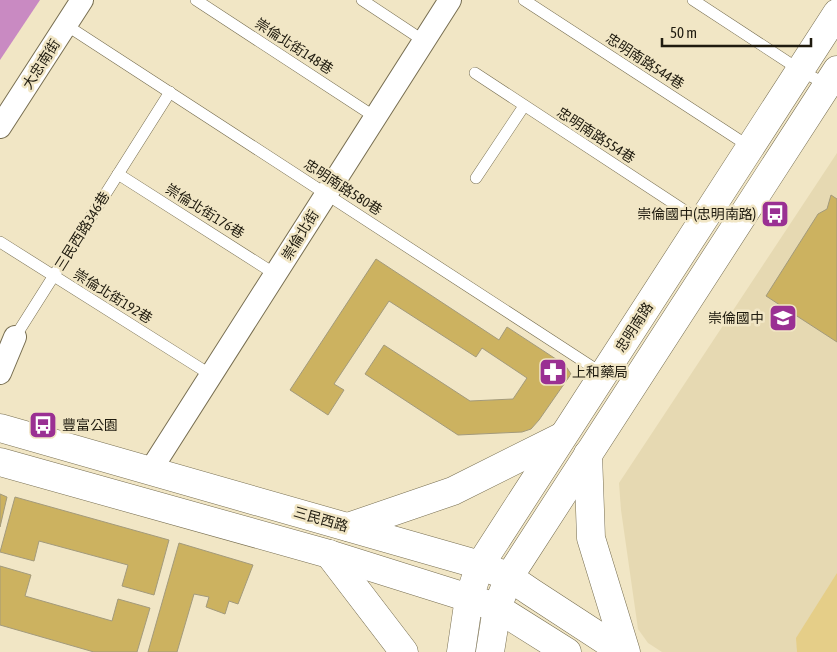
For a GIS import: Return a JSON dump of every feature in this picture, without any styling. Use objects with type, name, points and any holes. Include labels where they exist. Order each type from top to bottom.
[{"type":"street","name":"大忠南街","points":[[0,127],[82,0]]},
{"type":"street","name":"崇倫北街","points":[[150,471],[450,0]]},
{"type":"street","name":"忠明南路","points":[[461,652],[469,598],[480,565],[837,13]]},
{"type":"street","points":[[490,652],[497,608],[509,577],[832,78]]},
{"type":"street","name":"三民西路346巷","points":[[0,373],[14,337]]},
{"type":"street","name":"三民西路","points":[[0,428],[480,565],[509,577],[625,652]]},
{"type":"street","points":[[348,527],[453,491],[563,436]]},
{"type":"street","points":[[588,454],[591,538],[625,652]]},
{"type":"street","points":[[0,462],[329,554],[469,598],[497,608],[567,652]]},
{"type":"street","points":[[329,554],[404,652]]},
{"type":"lane","name":"崇倫北街148巷","points":[[196,0],[375,117]]},
{"type":"lane","points":[[362,0],[424,41]]},
{"type":"lane","name":"忠明南路544巷","points":[[524,0],[750,147]]},
{"type":"lane","points":[[693,0],[800,70],[832,78]]},
{"type":"lane","name":"忠明南路580巷","points":[[66,25],[603,374]]},
{"type":"lane","name":"忠明南路554巷","points":[[475,73],[702,222]]},
{"type":"lane","name":"三民西路346巷","points":[[14,337],[170,92]]},
{"type":"lane","points":[[476,178],[524,106]]},
{"type":"lane","name":"崇倫北街176巷","points":[[118,174],[275,274]]},
{"type":"lane","name":"崇倫北街192巷","points":[[0,242],[211,376]]},
{"type":"shaded area","points":[[0,0],[40,0],[0,60]]},
{"type":"shaded area","name":"崇倫國中","points":[[837,153],[837,652],[662,652],[648,643],[638,629],[621,510],[619,483]]},
{"type":"shaded area","points":[[837,573],[837,652],[797,652],[796,638]]},
{"type":"building","points":[[831,195],[837,199],[837,342],[766,296],[818,214],[827,209]]},
{"type":"building","points":[[376,259],[499,340],[507,327],[565,365],[571,374],[531,429],[522,432],[458,435],[365,374],[384,345],[470,401],[513,399],[527,378],[482,348],[476,357],[389,301],[334,384],[344,390],[328,415],[290,390]]},
{"type":"building","points":[[0,494],[7,497],[0,527]]},
{"type":"building","points":[[15,497],[169,540],[154,595],[122,586],[128,565],[39,541],[34,561],[0,552]]},
{"type":"building","points":[[179,543],[253,565],[238,604],[229,601],[225,614],[206,607],[209,597],[194,594],[177,652],[148,652]]},
{"type":"building","points":[[0,566],[31,575],[25,596],[112,621],[118,599],[150,608],[137,652],[94,652],[0,625]]},
{"type":"place","name":"崇倫國中(忠明南路)","points":[[775,214]]},
{"type":"place","name":"崇倫國中","points":[[783,318]]},
{"type":"place","name":"上和藥局","points":[[553,372]]},
{"type":"place","name":"豐富公園","points":[[43,425]]}]
